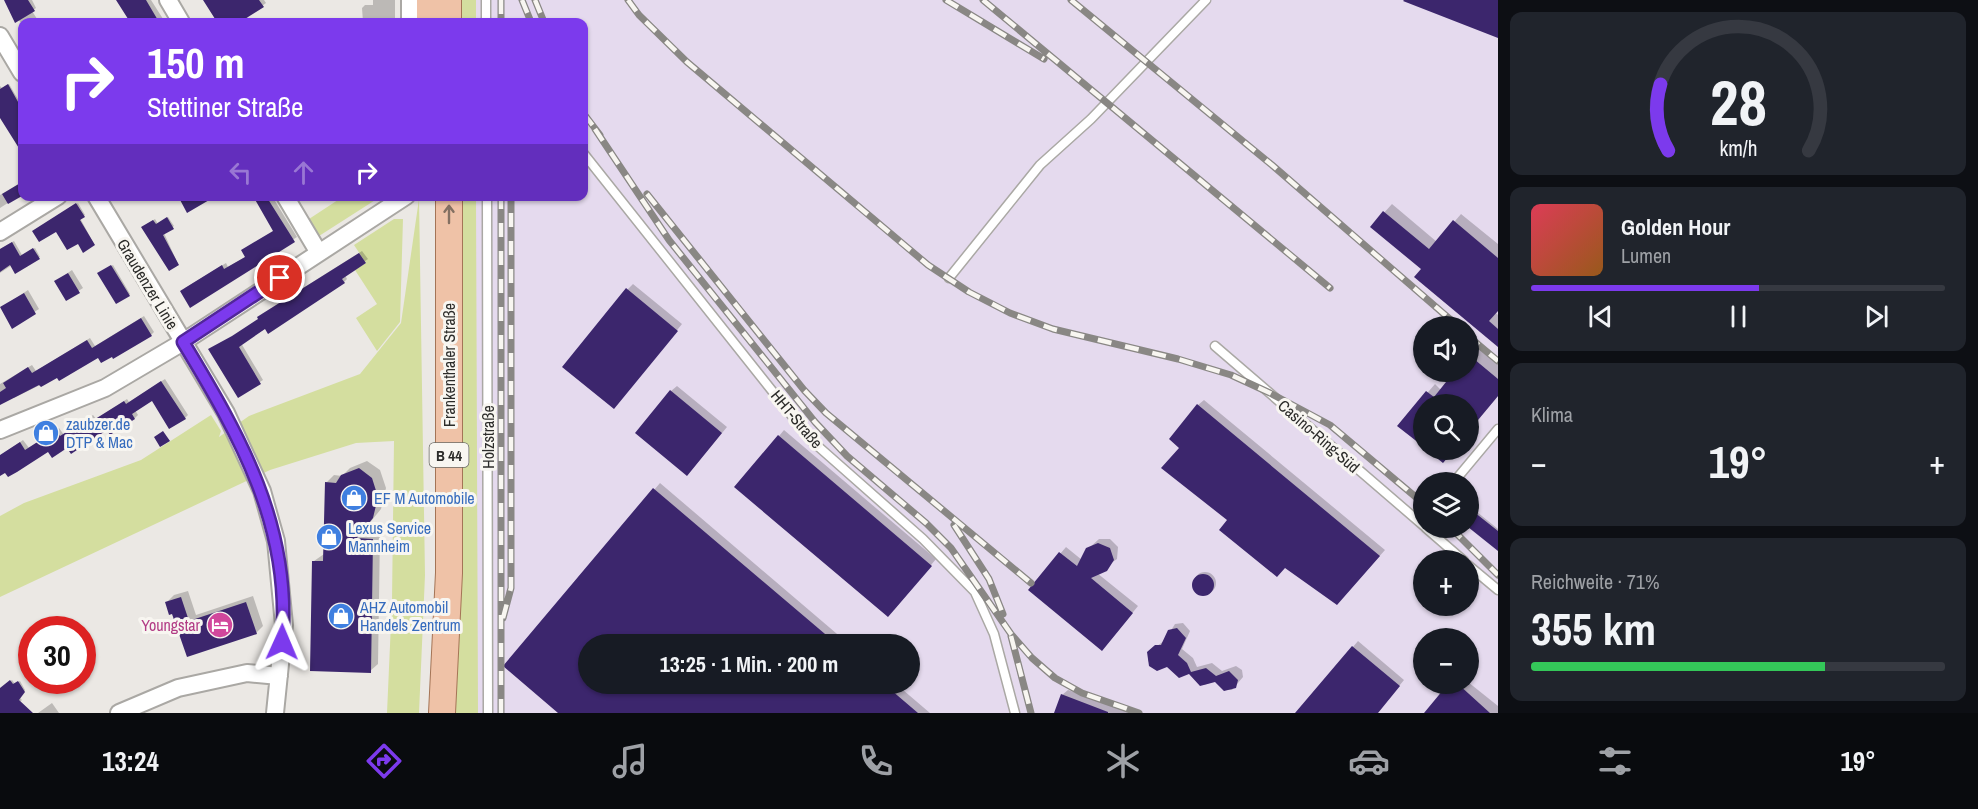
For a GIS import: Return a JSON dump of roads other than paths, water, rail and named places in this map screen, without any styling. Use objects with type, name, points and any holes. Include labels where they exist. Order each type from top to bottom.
[{"type":"main road","points":[[430,0],[430,18]]},
{"type":"main road","points":[[448,0],[448,18]]},
{"type":"main road","name":"Frankenthaler Straße","points":[[427,713],[434,575],[431,201]]},
{"type":"main road","name":"Frankenthaler Straße","points":[[442,713],[449,573],[448,201]]},
{"type":"street","points":[[168,0],[179,18]]},
{"type":"street","points":[[410,0],[410,18]]},
{"type":"street","points":[[0,36],[18,66]]},
{"type":"street","points":[[0,232],[50,201]]},
{"type":"street","name":"Graudenzer Linie","points":[[99,201],[226,413],[262,491],[276,541],[284,625],[275,713]]},
{"type":"street","points":[[288,201],[319,253]]},
{"type":"street","points":[[0,430],[105,388],[183,342],[398,201]]},
{"type":"street","points":[[119,713],[178,688],[247,673],[279,676]]},
{"type":"lane","points":[[486,0],[486,18]]},
{"type":"lane","points":[[949,278],[1040,165],[1091,119],[1206,0]]},
{"type":"lane","name":"HHT-Straße","points":[[588,159],[812,441],[923,539],[975,592],[994,634],[1015,713]]},
{"type":"lane","name":"Holzstraße","points":[[487,201],[488,713]]},
{"type":"lane","name":"Casino-Ring-Süd","points":[[1215,346],[1413,515]]},
{"type":"lane","points":[[1462,472],[1498,429]]},
{"type":"lane","name":"Casino-Ring-Süd","points":[[1439,538],[1452,550]]},
{"type":"lane","points":[[1479,574],[1498,590]]},
{"type":"railway","points":[[501,0],[501,18]]},
{"type":"railway","points":[[522,0],[529,18]]},
{"type":"railway","points":[[535,0],[542,18]]},
{"type":"railway","points":[[628,0],[639,15],[687,62],[928,265],[969,292],[1010,313],[1053,329],[1178,359],[1231,375],[1330,425],[1413,495]]},
{"type":"railway","points":[[946,0],[1044,59]]},
{"type":"railway","points":[[983,0],[1330,288]]},
{"type":"railway","points":[[1071,0],[1272,165],[1446,316]]},
{"type":"railway","points":[[588,119],[600,135]]},
{"type":"railway","points":[[595,129],[669,240],[815,422],[847,456],[926,523],[951,548],[1011,634],[1032,658],[1055,678],[1082,693],[1139,713]]},
{"type":"railway","points":[[647,194],[804,390],[826,413],[1031,583]]},
{"type":"railway","points":[[501,201],[501,713]]},
{"type":"railway","points":[[503,618],[511,588],[511,201]]},
{"type":"railway","points":[[1479,345],[1498,361]]},
{"type":"railway","points":[[954,525],[989,579],[1003,614]]},
{"type":"railway","points":[[1461,538],[1498,575]]},
{"type":"railway","points":[[1011,636],[1031,713]]},
{"type":"place","name":"zaubzer.de DTP & Mac","points":[[46,433]]},
{"type":"place","name":"EF M Automobile","points":[[354,498]]},
{"type":"place","name":"Lexus Service Mannheim","points":[[329,537]]},
{"type":"place","name":"AHZ Automobil Handels Zentrum","points":[[341,616]]},
{"type":"place","name":"Youngstar","points":[[220,625]]}]
